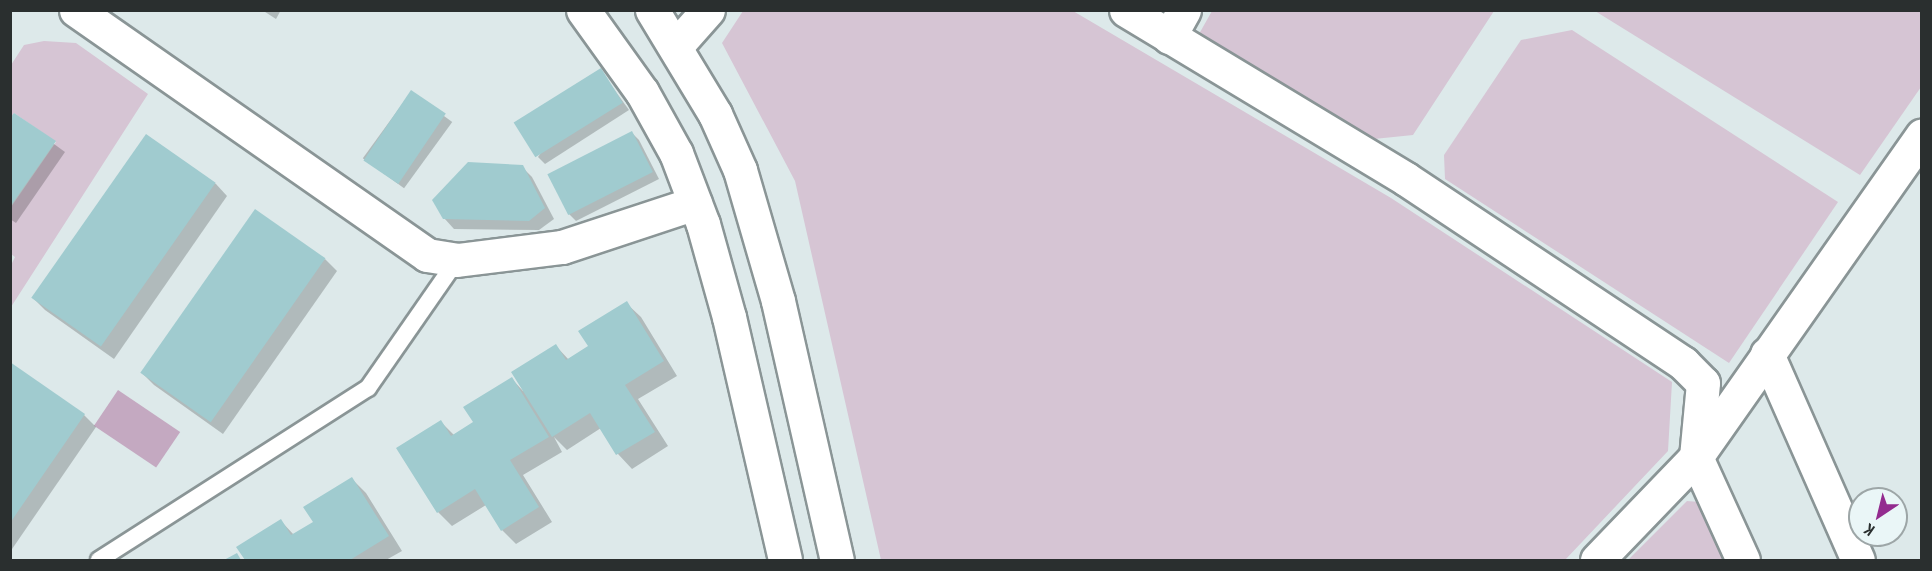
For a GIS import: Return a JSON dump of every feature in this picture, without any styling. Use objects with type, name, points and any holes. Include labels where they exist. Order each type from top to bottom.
[{"type":"street","points":[[76,10],[426,255],[457,260],[562,247],[695,202]]},
{"type":"street","points":[[583,10],[642,92],[676,153],[695,202],[729,317],[785,561]]},
{"type":"street","points":[[652,10],[676,46],[715,114],[740,170],[778,302],[837,561]]},
{"type":"street","points":[[676,46],[708,10]]},
{"type":"street","points":[[1125,10],[1177,24],[1683,363],[1703,383],[1696,457],[1743,561]]},
{"type":"street","points":[[1597,561],[1696,457],[1767,354],[1920,145]]},
{"type":"street","points":[[1767,354],[1858,561]]},
{"type":"lane","points":[[99,561],[368,388],[457,260]]},
{"type":"shaded area","points":[[743,11],[1073,11],[1391,198],[1672,382],[1668,451],[1565,560],[881,560],[795,181],[722,43]]},
{"type":"shaded area","points":[[1212,11],[1494,11],[1413,135],[1374,139],[1199,34]]},
{"type":"shaded area","points":[[1595,11],[1921,11],[1921,87],[1860,175]]},
{"type":"shaded area","points":[[1572,30],[1838,202],[1729,363],[1445,179],[1444,155],[1521,40]]},
{"type":"shaded area","points":[[44,41],[76,43],[148,94],[11,307],[11,265],[15,257],[11,254],[11,207],[56,142],[14,113],[11,118],[11,65],[24,45]]},
{"type":"shaded area","points":[[118,390],[180,432],[156,468],[94,426]]},
{"type":"shaded area","points":[[1687,501],[1699,502],[1725,560],[1628,560]]},
{"type":"building","points":[[601,68],[623,103],[535,157],[514,123]]},
{"type":"building","points":[[411,90],[446,113],[398,184],[363,160]]},
{"type":"building","points":[[14,113],[56,141],[10,207],[10,118]]},
{"type":"building","points":[[632,131],[653,172],[568,215],[547,174]]},
{"type":"building","points":[[146,134],[216,183],[101,347],[31,298]]},
{"type":"building","points":[[468,162],[523,165],[545,208],[529,221],[443,219],[432,200]]},
{"type":"building","points":[[255,209],[325,258],[211,422],[140,373]]},
{"type":"building","points":[[627,301],[664,361],[625,385],[655,432],[616,455],[590,413],[552,437],[511,372],[556,344],[566,360],[588,346],[578,331]]},
{"type":"building","points":[[10,362],[85,414],[10,523]]},
{"type":"building","points":[[512,377],[549,437],[510,460],[539,507],[501,531],[475,489],[437,513],[396,448],[441,420],[451,436],[473,422],[463,407]]},
{"type":"building","points":[[352,477],[389,536],[350,560],[245,560],[236,547],[281,519],[291,535],[313,522],[303,507]]},
{"type":"building","points":[[237,553],[241,560],[224,560]]}]
